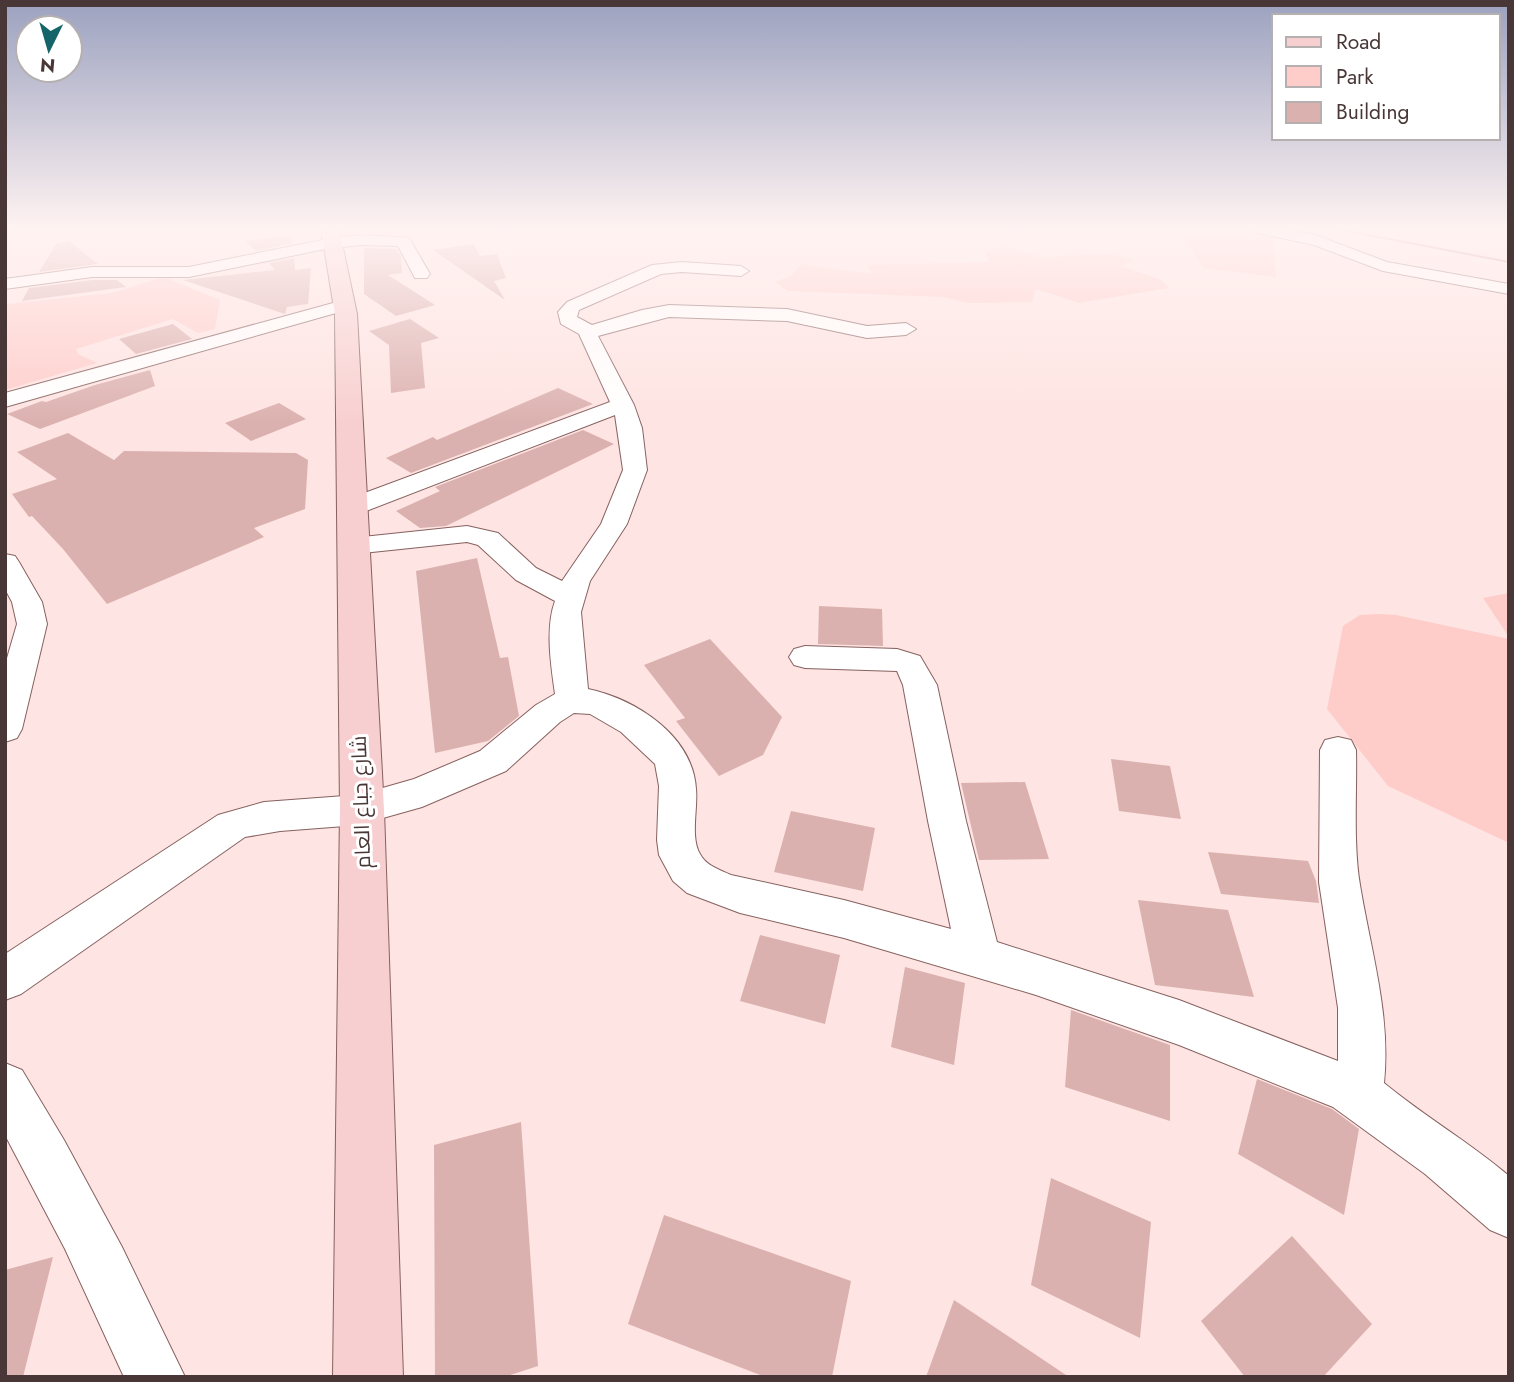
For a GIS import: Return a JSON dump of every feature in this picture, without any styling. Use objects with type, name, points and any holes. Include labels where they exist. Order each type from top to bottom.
[{"type":"main road","name":"شارع جباع العام","points":[[342,293],[362,810],[368,1377]]},
{"type":"street","points":[[601,293],[573,306],[567,312],[568,320],[590,332],[649,314],[669,311],[787,315],[867,332],[906,329]]},
{"type":"street","points":[[5,400],[344,305]]},
{"type":"street","points":[[573,700],[566,646],[566,612],[570,597],[576,581],[614,524],[635,470],[630,428],[623,405],[597,356],[588,336],[590,332]]},
{"type":"street","points":[[352,526],[414,486],[565,423],[623,405]]},
{"type":"street","points":[[352,526],[467,534],[488,539],[526,574],[570,597]]},
{"type":"street","points":[[5,562],[27,602],[32,624],[5,729]]},
{"type":"street","points":[[805,657],[897,660],[909,664],[920,685],[947,821],[979,956]]},
{"type":"street","points":[[5,979],[232,826],[257,816],[362,810],[445,781],[500,757],[521,740],[538,721],[573,700],[607,707],[627,718],[668,755],[674,765],[677,821],[675,844],[682,864],[697,878],[722,890],[840,918],[979,956],[1133,1004],[1358,1094],[1387,1118],[1449,1160],[1509,1211]]},
{"type":"street","points":[[1338,750],[1339,882],[1362,1008],[1363,1055],[1358,1094]]},
{"type":"street","points":[[5,1087],[29,1125],[88,1239],[155,1377]]},
{"type":"green space","points":[[106,293],[204,293],[220,300],[215,329],[198,333],[173,319],[76,349],[78,354],[97,363],[5,390],[7,304]]},
{"type":"green space","points":[[852,293],[1035,293],[1032,302],[969,303],[942,297]]},
{"type":"green space","points":[[1050,293],[1136,293],[1079,303]]},
{"type":"green space","points":[[1509,593],[1509,637],[1483,598]]},
{"type":"green space","points":[[1360,615],[1396,615],[1509,639],[1509,843],[1388,786],[1327,709],[1343,626]]},
{"type":"building","points":[[26,293],[78,293],[22,301]]},
{"type":"building","points":[[223,293],[309,293],[308,304],[287,307],[285,314]]},
{"type":"building","points":[[417,293],[435,305],[396,316],[364,294]]},
{"type":"building","points":[[410,319],[439,338],[421,343],[425,388],[391,393],[389,345],[369,331]]},
{"type":"building","points":[[173,324],[192,339],[136,354],[119,339]]},
{"type":"building","points":[[150,370],[155,386],[40,429],[7,414],[42,401]]},
{"type":"building","points":[[558,388],[593,404],[411,473],[386,458],[433,437],[437,440]]},
{"type":"building","points":[[279,403],[306,419],[251,441],[225,423]]},
{"type":"building","points":[[583,430],[614,444],[446,526],[420,528],[396,511],[440,491],[435,487]]},
{"type":"building","points":[[68,433],[114,460],[124,451],[296,453],[308,460],[305,509],[254,528],[264,537],[107,604],[63,549],[32,516],[29,517],[12,494],[57,479],[17,452]]},
{"type":"building","points":[[477,558],[500,658],[508,657],[519,716],[488,741],[435,753],[416,571]]},
{"type":"building","points":[[819,606],[882,609],[883,646],[818,644]]},
{"type":"building","points":[[710,639],[782,717],[763,755],[719,776],[676,721],[685,718],[644,665]]},
{"type":"building","points":[[1111,759],[1170,766],[1181,819],[1119,811]]},
{"type":"building","points":[[1025,782],[1049,859],[979,860],[961,783]]},
{"type":"building","points":[[791,811],[875,828],[863,891],[774,872]]},
{"type":"building","points":[[1208,852],[1308,861],[1316,881],[1319,903],[1221,894]]},
{"type":"building","points":[[1138,900],[1228,910],[1254,997],[1155,985]]},
{"type":"building","points":[[760,935],[840,955],[825,1024],[740,1001]]},
{"type":"building","points":[[905,967],[965,983],[954,1065],[891,1047]]},
{"type":"building","points":[[1071,1010],[1170,1045],[1170,1121],[1065,1087]]},
{"type":"building","points":[[1257,1079],[1332,1109],[1359,1129],[1344,1215],[1238,1154]]},
{"type":"building","points":[[521,1122],[538,1366],[504,1377],[435,1377],[434,1145]]},
{"type":"building","points":[[1051,1178],[1151,1222],[1140,1338],[1031,1285]]},
{"type":"building","points":[[664,1215],[851,1281],[832,1377],[765,1377],[628,1324]]},
{"type":"building","points":[[1292,1236],[1372,1324],[1323,1377],[1245,1377],[1201,1321]]},
{"type":"building","points":[[53,1257],[23,1377],[5,1377],[5,1270]]},
{"type":"building","points":[[954,1300],[1069,1377],[926,1377]]}]
